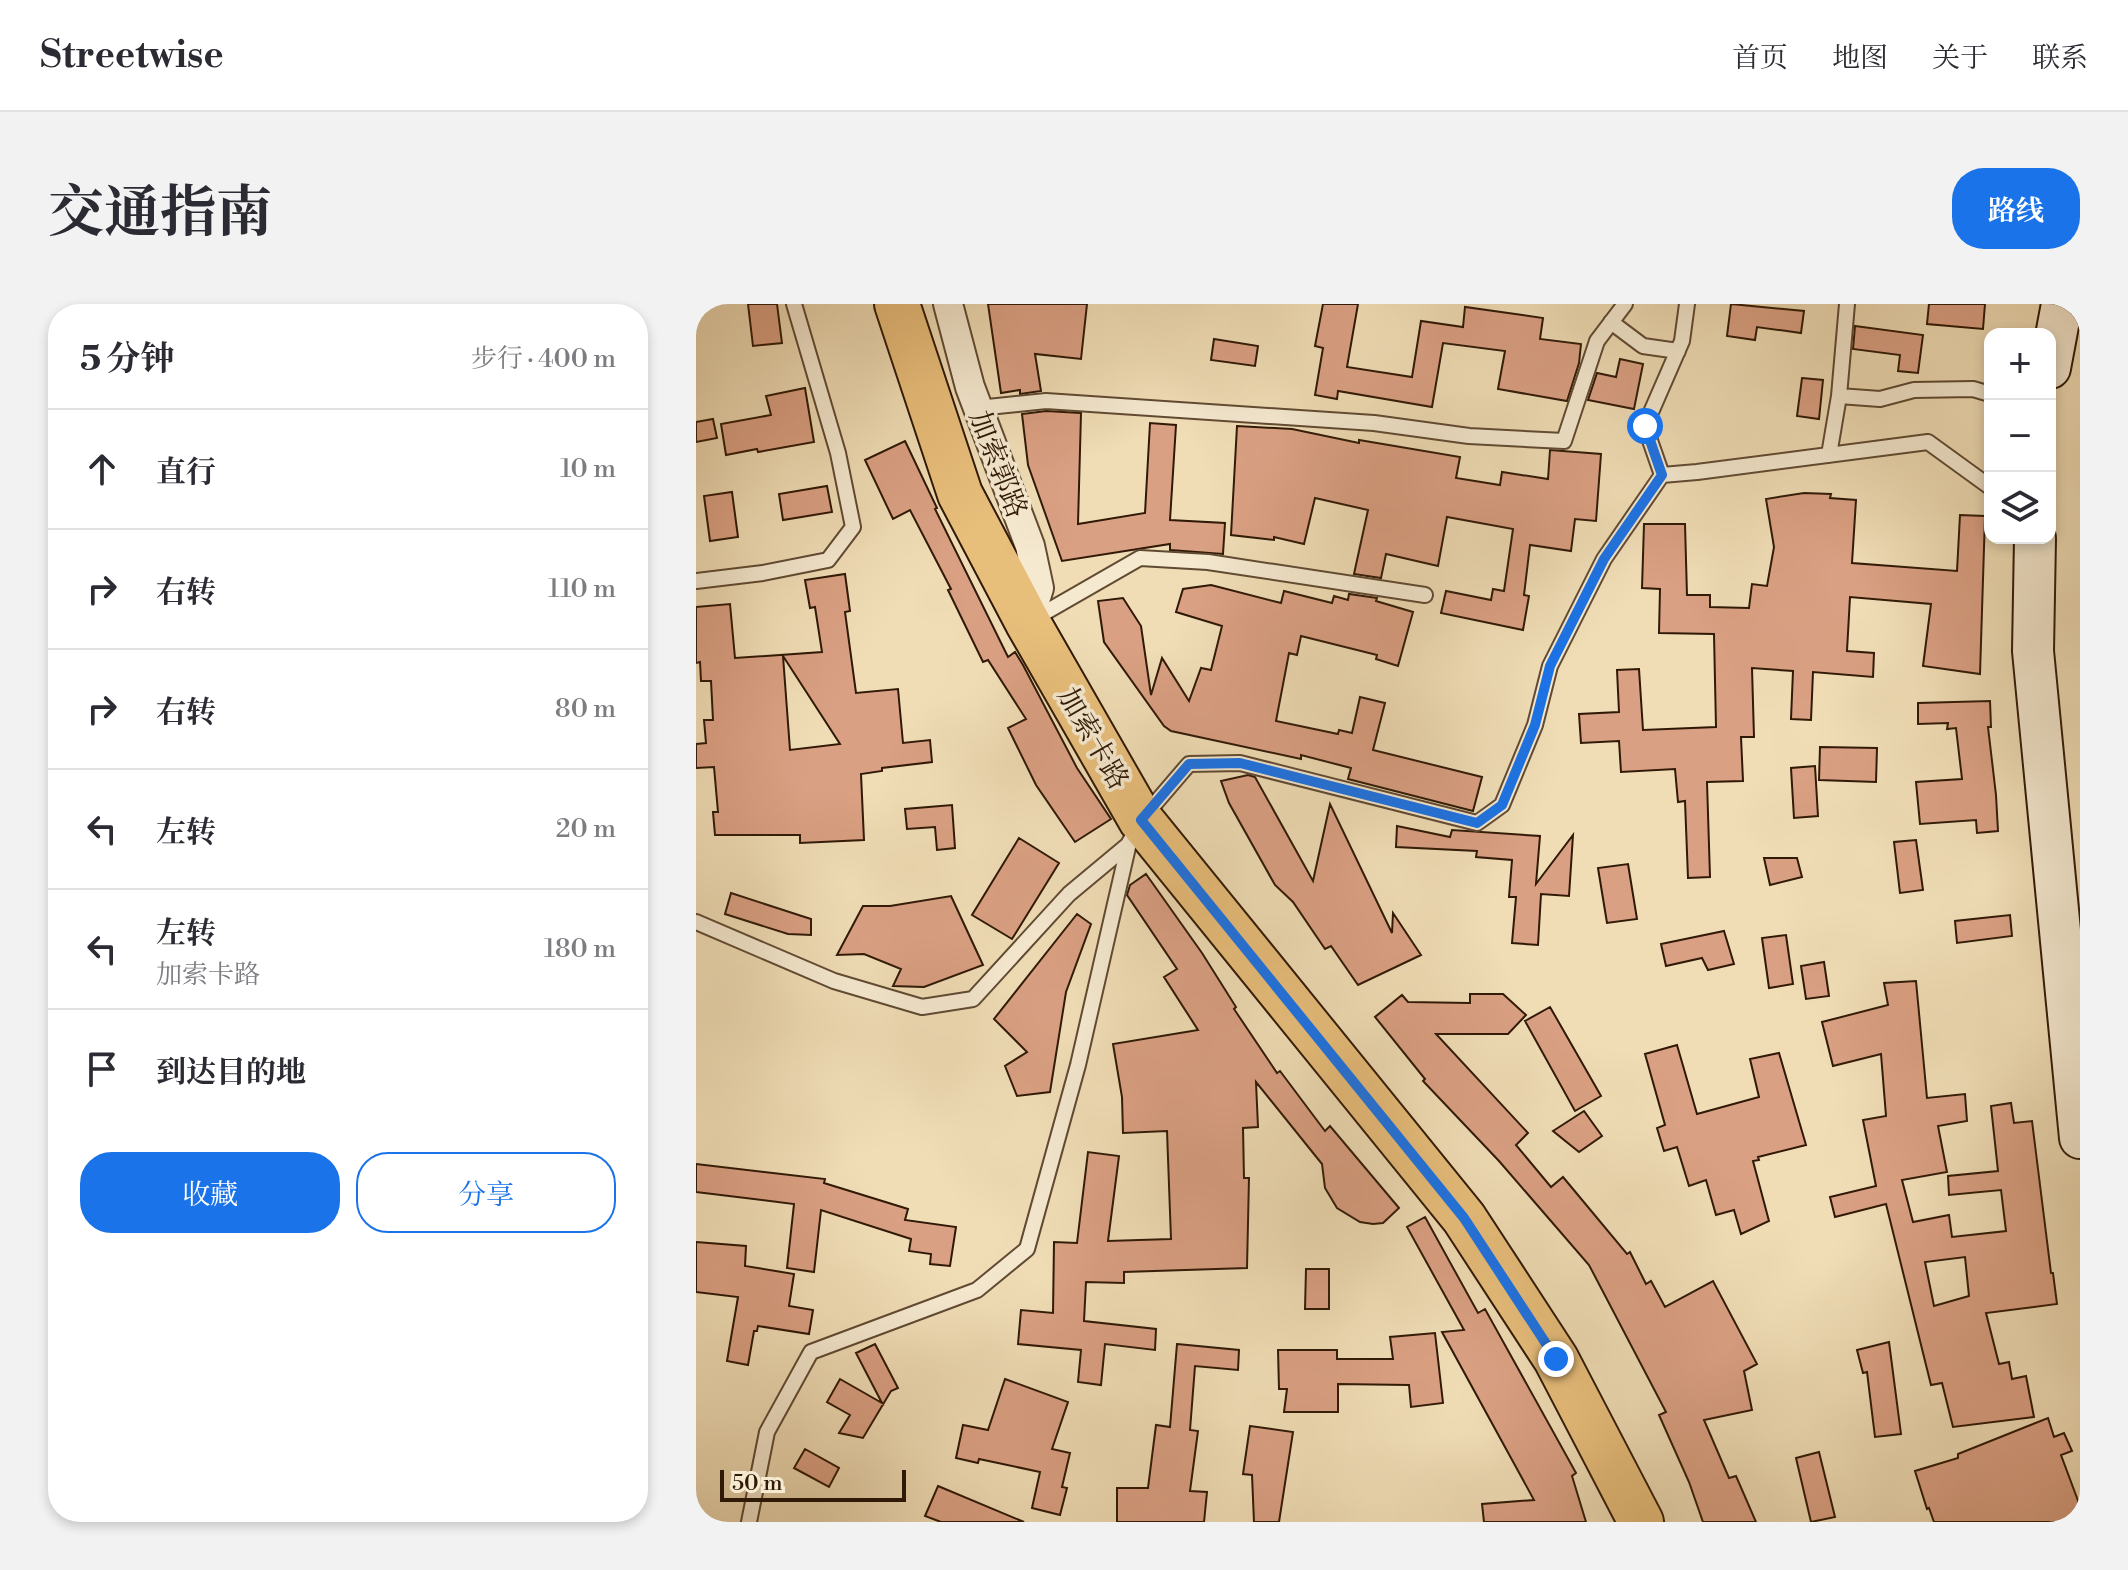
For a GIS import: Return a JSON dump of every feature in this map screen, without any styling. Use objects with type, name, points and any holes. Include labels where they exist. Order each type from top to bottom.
[{"type":"main road","name":"加索卡路","points":[[897,304],[960,494],[1135,832],[1464,1218],[1556,1359],[1641,1522]]},
{"type":"street","name":"加索郭路","points":[[948,304],[970,387],[1030,546],[1039,588],[1028,623]]},
{"type":"street","points":[[2056,336],[2062,304]]},
{"type":"street","points":[[2035,544],[2033,651],[2080,1138]]},
{"type":"lane","points":[[696,581],[763,573],[828,560],[853,527],[838,453],[794,304]]},
{"type":"lane","points":[[978,408],[1046,401],[1374,423],[1469,436],[1564,441],[1597,341],[1625,304]]},
{"type":"lane","points":[[1662,475],[1645,426],[1682,341],[1687,304]]},
{"type":"lane","points":[[1829,455],[1839,396],[1847,304]]},
{"type":"lane","points":[[1611,322],[1643,346],[1678,351]]},
{"type":"lane","points":[[1839,396],[1880,399],[1914,390],[1973,389],[1984,392]]},
{"type":"lane","points":[[696,922],[834,981],[922,1007],[973,999],[1069,894],[1135,832],[1189,764],[1240,763],[1477,823],[1502,805],[1535,725],[1550,666],[1604,559],[1662,475],[1928,442],[1984,483]]},
{"type":"lane","points":[[1028,623],[1140,558],[1208,562],[1425,595]]},
{"type":"lane","points":[[749,1522],[767,1432],[811,1352],[977,1290],[1027,1249],[1078,1065],[1135,832]]},
{"type":"building","points":[[748,304],[777,304],[782,343],[753,346]]},
{"type":"building","points":[[988,304],[1087,304],[1081,359],[1035,354],[1041,391],[1001,393]]},
{"type":"building","points":[[1323,304],[1358,304],[1347,367],[1412,377],[1421,321],[1463,327],[1465,307],[1543,318],[1540,339],[1581,344],[1579,363],[1567,401],[1498,389],[1505,351],[1443,343],[1432,407],[1338,391],[1337,399],[1315,395],[1323,348],[1315,346]]},
{"type":"building","points":[[1731,304],[1804,311],[1801,333],[1757,327],[1755,340],[1727,336]]},
{"type":"building","points":[[1929,304],[1985,304],[1983,329],[1927,324]]},
{"type":"building","points":[[1855,326],[1923,335],[1918,373],[1898,371],[1900,355],[1853,349]]},
{"type":"building","points":[[1214,339],[1258,346],[1255,366],[1211,360]]},
{"type":"building","points":[[1620,359],[1643,364],[1634,409],[1588,400],[1597,373],[1616,377]]},
{"type":"building","points":[[1802,378],[1823,380],[1819,419],[1797,416]]},
{"type":"building","points":[[805,388],[814,442],[726,455],[721,424],[771,415],[766,396]]},
{"type":"building","points":[[1046,411],[1081,413],[1078,524],[1145,513],[1150,423],[1176,425],[1170,520],[1225,523],[1223,554],[1170,550],[1170,544],[1062,561],[1028,465],[1022,414]]},
{"type":"building","points":[[713,419],[717,438],[696,442],[696,422]]},
{"type":"building","points":[[1237,426],[1292,429],[1359,443],[1359,440],[1460,457],[1456,478],[1500,485],[1502,472],[1548,479],[1550,450],[1601,454],[1596,521],[1575,519],[1571,551],[1530,545],[1524,595],[1529,596],[1523,630],[1441,613],[1446,591],[1491,600],[1493,589],[1504,591],[1513,529],[1447,517],[1438,566],[1386,554],[1381,578],[1354,574],[1368,510],[1315,498],[1304,544],[1274,537],[1274,540],[1231,535]]},
{"type":"building","points":[[905,441],[1008,657],[1015,652],[1077,768],[1111,819],[1075,842],[1036,785],[1008,728],[1026,719],[988,660],[983,662],[948,590],[951,589],[910,510],[893,519],[865,460]]},
{"type":"building","points":[[827,486],[832,512],[783,520],[779,494]]},
{"type":"building","points":[[732,492],[738,537],[710,541],[704,496]]},
{"type":"building","points":[[1804,493],[1831,494],[1830,498],[1856,500],[1852,563],[1957,571],[1960,515],[1984,516],[1980,674],[1923,666],[1931,604],[1850,597],[1847,651],[1874,653],[1873,677],[1813,672],[1811,720],[1791,719],[1793,671],[1752,668],[1754,737],[1741,737],[1743,781],[1707,782],[1710,877],[1688,878],[1685,801],[1678,802],[1675,769],[1621,772],[1619,741],[1581,743],[1579,714],[1619,712],[1617,670],[1639,669],[1643,730],[1716,727],[1714,634],[1659,633],[1660,589],[1642,588],[1644,524],[1685,524],[1687,595],[1710,595],[1710,607],[1749,608],[1752,584],[1767,586],[1774,547],[1766,499]]},
{"type":"building","points":[[845,574],[850,611],[845,612],[856,693],[898,689],[903,743],[930,740],[932,762],[882,768],[882,771],[861,774],[864,840],[800,843],[800,835],[715,835],[713,812],[718,812],[714,767],[696,768],[696,744],[706,743],[704,720],[713,720],[711,681],[701,681],[700,662],[696,663],[696,607],[730,604],[735,658],[822,652],[815,607],[810,608],[805,580]],"holes":[[[783,656],[840,744],[790,750]]]},
{"type":"building","points":[[1211,585],[1281,603],[1284,591],[1332,603],[1334,596],[1348,600],[1349,594],[1377,598],[1376,601],[1413,612],[1398,666],[1376,659],[1377,655],[1301,636],[1297,655],[1289,653],[1276,721],[1338,734],[1339,730],[1352,733],[1360,697],[1385,703],[1373,750],[1482,777],[1473,811],[1348,779],[1351,768],[1301,755],[1301,759],[1171,731],[1164,726],[1104,642],[1098,601],[1123,598],[1141,626],[1151,695],[1162,658],[1189,701],[1201,668],[1211,670],[1222,626],[1176,612],[1183,589]]},
{"type":"building","points":[[1990,701],[1991,727],[1988,727],[1998,831],[1977,833],[1976,820],[1920,824],[1916,782],[1962,779],[1956,728],[1947,729],[1948,723],[1918,724],[1918,703]]},
{"type":"building","points":[[1820,747],[1877,748],[1876,782],[1819,780]]},
{"type":"building","points":[[1815,766],[1818,816],[1794,818],[1791,768]]},
{"type":"building","points":[[1248,775],[1255,777],[1313,881],[1330,804],[1392,933],[1393,913],[1421,955],[1358,985],[1331,946],[1325,949],[1293,902],[1275,885],[1229,803],[1221,781]]},
{"type":"building","points":[[952,805],[955,848],[937,850],[935,827],[907,829],[905,809]]},
{"type":"building","points":[[1397,826],[1450,837],[1452,830],[1540,836],[1536,884],[1573,835],[1569,896],[1541,894],[1538,945],[1512,943],[1516,897],[1509,897],[1512,860],[1476,857],[1477,851],[1396,847]]},
{"type":"building","points":[[1019,838],[1059,863],[1012,939],[972,915]]},
{"type":"building","points":[[1916,840],[1923,890],[1900,893],[1894,842]]},
{"type":"building","points":[[1764,858],[1797,858],[1802,877],[1770,885]]},
{"type":"building","points":[[1628,864],[1637,919],[1607,923],[1598,868]]},
{"type":"building","points":[[1146,874],[1202,953],[1236,1007],[1234,1009],[1277,1073],[1280,1071],[1325,1131],[1330,1126],[1399,1208],[1383,1223],[1373,1224],[1360,1222],[1337,1208],[1325,1188],[1322,1164],[1256,1082],[1258,1127],[1243,1128],[1244,1178],[1249,1178],[1247,1268],[1124,1272],[1124,1283],[1086,1282],[1084,1321],[1156,1329],[1155,1350],[1105,1344],[1101,1385],[1078,1382],[1081,1350],[1018,1344],[1021,1310],[1053,1313],[1054,1242],[1077,1243],[1088,1152],[1119,1156],[1108,1241],[1171,1239],[1167,1131],[1123,1133],[1122,1097],[1113,1044],[1198,1030],[1164,977],[1177,969],[1127,895],[1130,885]]},
{"type":"building","points":[[731,893],[811,919],[811,935],[788,934],[725,914]]},
{"type":"building","points":[[951,896],[983,965],[924,987],[893,986],[901,969],[864,954],[837,955],[863,906],[890,906]]},
{"type":"building","points":[[1077,914],[1091,924],[1066,992],[1050,1092],[1017,1096],[1005,1066],[1027,1052],[994,1019]]},
{"type":"building","points":[[2010,915],[2012,936],[1957,943],[1955,921]]},
{"type":"building","points":[[1724,931],[1734,964],[1708,970],[1702,958],[1666,966],[1661,944]]},
{"type":"building","points":[[1786,935],[1793,984],[1769,988],[1762,938]]},
{"type":"building","points":[[1824,962],[1829,996],[1806,999],[1801,966]]},
{"type":"building","points":[[1916,981],[1927,1098],[1965,1094],[1967,1121],[1938,1126],[1947,1172],[1902,1180],[1913,1222],[1949,1215],[1952,1237],[2006,1231],[2001,1190],[1949,1195],[1948,1176],[1998,1171],[1991,1106],[2011,1103],[2014,1123],[2032,1121],[2057,1304],[1986,1313],[1999,1364],[2009,1362],[2012,1379],[2026,1376],[2034,1417],[1953,1427],[1942,1383],[1931,1385],[1886,1204],[1835,1217],[1830,1197],[1876,1186],[1863,1120],[1886,1116],[1881,1054],[1833,1066],[1822,1022],[1888,1005],[1884,983]],"holes":[[[1965,1257],[1969,1296],[1934,1306],[1925,1262]]]},
{"type":"building","points":[[1470,994],[1503,994],[1526,1015],[1508,1034],[1436,1034],[1528,1133],[1516,1145],[1551,1187],[1563,1177],[1627,1254],[1630,1252],[1646,1284],[1651,1281],[1665,1307],[1713,1281],[1757,1364],[1744,1371],[1752,1410],[1704,1420],[1729,1478],[1736,1476],[1756,1522],[1703,1522],[1659,1415],[1666,1412],[1589,1265],[1499,1161],[1423,1081],[1425,1079],[1375,1017],[1402,995],[1408,1002],[1470,1003]]},
{"type":"building","points":[[1550,1007],[1601,1096],[1575,1111],[1525,1021]]},
{"type":"building","points":[[1677,1045],[1697,1114],[1759,1097],[1750,1059],[1779,1053],[1806,1145],[1753,1161],[1769,1221],[1741,1234],[1734,1210],[1716,1215],[1706,1180],[1689,1186],[1677,1147],[1664,1151],[1657,1128],[1665,1125],[1645,1054]]},
{"type":"building","points":[[1584,1111],[1602,1136],[1579,1152],[1553,1131]]},
{"type":"building","points":[[696,1164],[825,1179],[824,1183],[908,1209],[905,1220],[956,1227],[950,1266],[930,1264],[931,1254],[909,1251],[911,1239],[821,1210],[814,1272],[787,1268],[794,1204],[696,1192]]},
{"type":"building","points":[[1425,1217],[1478,1313],[1485,1309],[1576,1473],[1572,1476],[1586,1522],[1484,1522],[1482,1504],[1534,1500],[1442,1332],[1464,1330],[1407,1227]]},
{"type":"building","points":[[696,1242],[746,1246],[745,1266],[794,1274],[789,1306],[813,1310],[809,1334],[758,1326],[754,1331],[748,1365],[727,1361],[738,1297],[696,1292]]},
{"type":"building","points":[[1306,1269],[1329,1269],[1329,1309],[1305,1309]]},
{"type":"building","points":[[1435,1333],[1443,1403],[1411,1407],[1409,1385],[1338,1384],[1338,1412],[1284,1412],[1287,1389],[1279,1389],[1278,1350],[1337,1350],[1337,1359],[1393,1359],[1390,1337]]},
{"type":"building","points":[[1889,1342],[1901,1434],[1875,1437],[1867,1372],[1863,1373],[1857,1350]]},
{"type":"building","points":[[875,1344],[898,1388],[891,1391],[863,1438],[839,1433],[850,1415],[827,1402],[840,1379],[882,1403],[856,1353]]},
{"type":"building","points":[[1177,1344],[1239,1350],[1238,1370],[1195,1366],[1190,1430],[1198,1431],[1190,1491],[1207,1492],[1204,1522],[1117,1522],[1117,1488],[1148,1488],[1156,1425],[1170,1427]]},
{"type":"building","points":[[1005,1379],[1068,1402],[1052,1449],[1070,1453],[1062,1487],[1067,1488],[1060,1515],[1032,1508],[1040,1472],[979,1459],[978,1463],[956,1458],[963,1425],[988,1430]]},
{"type":"building","points":[[2048,1418],[2054,1437],[2064,1433],[2072,1451],[2061,1455],[2080,1506],[2080,1522],[1934,1522],[1915,1471],[1958,1458],[1958,1454]]},
{"type":"building","points":[[1250,1426],[1293,1432],[1279,1522],[1254,1522],[1252,1475],[1243,1474]]},
{"type":"building","points":[[805,1449],[839,1468],[829,1487],[794,1468]]},
{"type":"building","points":[[1819,1452],[1835,1517],[1811,1522],[1796,1458]]},
{"type":"building","points":[[938,1486],[1024,1522],[941,1522],[925,1516]]},
{"type":"route","points":[[1556,1359],[1464,1218],[1141,820],[1189,764],[1240,763],[1477,823],[1502,805],[1535,725],[1550,666],[1604,559],[1662,475],[1645,426]]}]
